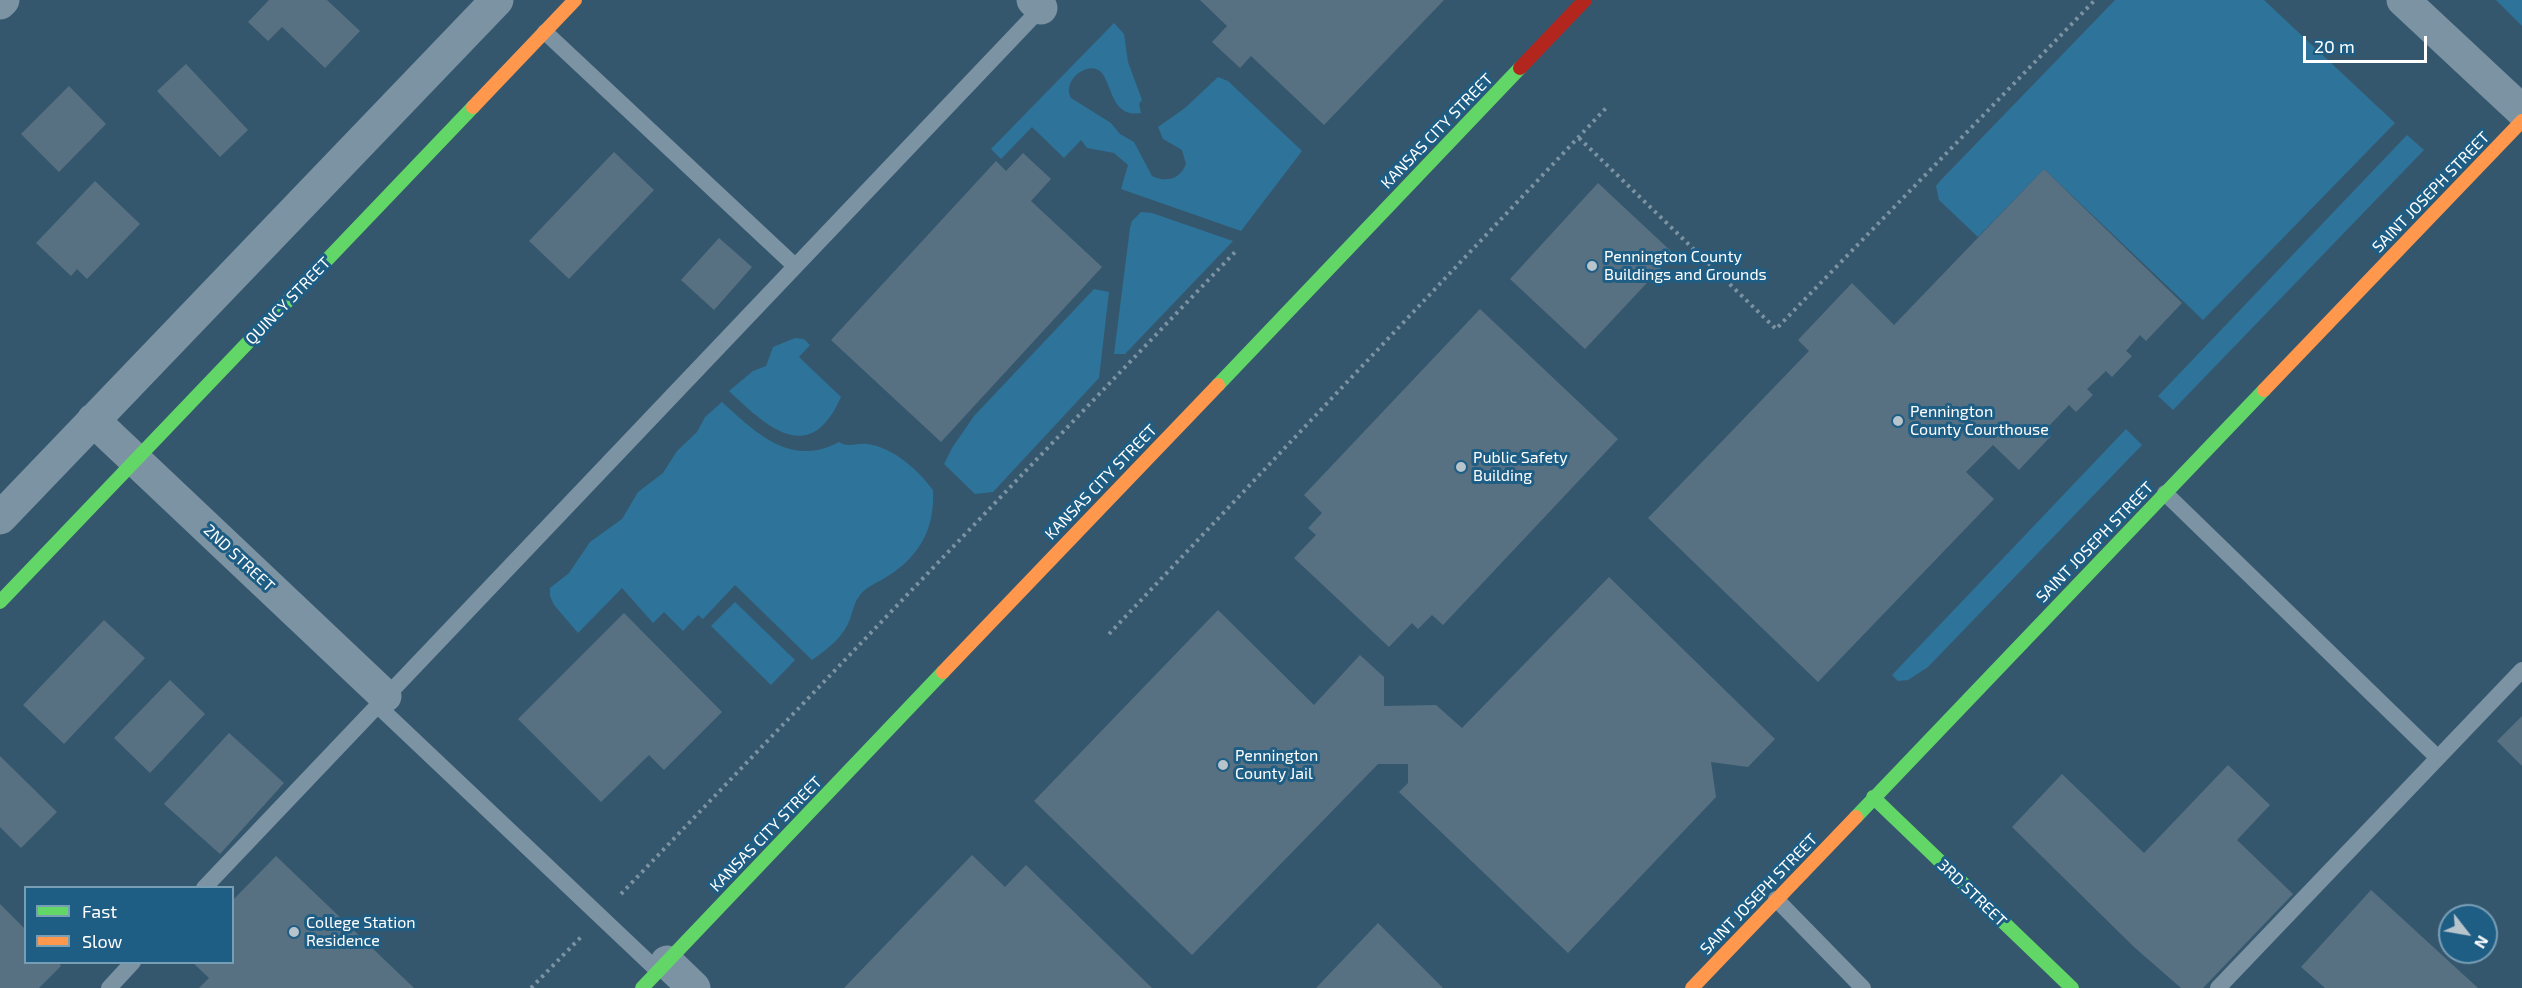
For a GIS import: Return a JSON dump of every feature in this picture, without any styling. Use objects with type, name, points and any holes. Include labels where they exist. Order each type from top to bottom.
[{"type":"street","points":[[0,518],[497,0]]},
{"type":"street","name":"QUINCY STREET","points":[[0,602],[575,0]]},
{"type":"street","name":"KANSAS CITY STREET","points":[[642,988],[1586,0]]},
{"type":"street","points":[[2403,0],[2522,111]]},
{"type":"street","name":"SAINT JOSEPH STREET","points":[[1692,988],[2522,121]]},
{"type":"street","name":"2ND STREET","points":[[93,420],[381,700]]},
{"type":"street","name":"3RD STREET","points":[[1873,797],[2072,988]]},
{"type":"street","points":[[662,966],[694,988]]},
{"type":"lane","points":[[206,886],[795,266],[1041,3]]},
{"type":"lane","points":[[545,32],[795,266]]},
{"type":"lane","points":[[2165,493],[2438,758]]},
{"type":"lane","points":[[2218,988],[2522,670]]},
{"type":"lane","points":[[381,700],[600,916],[662,966]]},
{"type":"lane","points":[[1776,898],[1863,988]]},
{"type":"lane","points":[[109,988],[132,964]]},
{"type":"path","points":[[1579,138],[1776,329],[2095,0]]},
{"type":"path","points":[[1109,634],[1607,107]]},
{"type":"path","points":[[531,988],[1237,250]]},
{"type":"shaded area","points":[[2115,0],[2264,0],[2395,123],[2203,320],[2044,169],[1978,237],[1939,200],[1936,186],[1940,181]]},
{"type":"shaded area","points":[[2496,0],[2522,0],[2522,26]]},
{"type":"shaded area","points":[[1114,23],[1124,34],[1128,62],[1142,100],[1139,104],[1141,113],[1124,111],[1118,106],[1105,78],[1097,69],[1089,68],[1074,77],[1069,94],[1071,98],[1111,123],[1120,134],[1134,142],[1152,176],[1163,179],[1172,178],[1180,173],[1186,164],[1182,150],[1163,139],[1158,127],[1185,108],[1218,77],[1228,81],[1302,151],[1241,231],[1121,189],[1128,165],[1114,153],[1087,148],[1081,140],[1064,158],[1032,127],[1001,159],[991,149]]},
{"type":"shaded area","points":[[2407,135],[2424,150],[2173,410],[2158,396]]},
{"type":"shaded area","points":[[1141,212],[1152,213],[1233,241],[1125,354],[1114,354],[1130,228],[1132,221]]},
{"type":"shaded area","points":[[1094,289],[1109,292],[1099,378],[993,492],[975,494],[944,464],[952,448],[974,416]]},
{"type":"shaded area","points":[[795,338],[804,339],[810,345],[799,357],[841,397],[829,418],[816,431],[802,436],[773,428],[729,391],[753,371],[766,366],[773,347]]},
{"type":"shaded area","points":[[722,402],[761,435],[790,449],[805,451],[822,449],[839,442],[849,445],[877,446],[912,467],[933,490],[928,529],[917,550],[899,568],[861,594],[841,635],[812,660],[735,585],[703,619],[698,615],[683,631],[664,612],[653,623],[622,588],[578,633],[554,605],[550,596],[550,588],[569,573],[590,542],[622,519],[638,492],[663,473],[677,451],[697,432],[705,417]]},
{"type":"shaded area","points":[[2126,429],[2142,445],[1928,667],[1908,680],[1898,681],[1892,675]]},
{"type":"shaded area","points":[[735,602],[795,660],[771,685],[711,626]]},
{"type":"building","points":[[269,0],[327,0],[360,31],[325,68],[282,27],[268,41],[248,22]]},
{"type":"building","points":[[1200,0],[1444,0],[1324,125],[1251,56],[1240,68],[1212,42],[1227,26]]},
{"type":"building","points":[[186,64],[248,130],[220,157],[157,91]]},
{"type":"building","points":[[69,86],[106,124],[59,172],[21,134]]},
{"type":"building","points":[[614,152],[654,190],[569,279],[529,241]]},
{"type":"building","points":[[1023,153],[1051,179],[1031,201],[1102,267],[941,442],[831,340],[996,161],[1006,171]]},
{"type":"building","name":"Pennington County Courthouse","points":[[2044,169],[2182,303],[2146,341],[2140,335],[2126,351],[2132,356],[2112,377],[2106,371],[2087,389],[2093,395],[2076,412],[2069,405],[2045,430],[2051,436],[2019,470],[1993,445],[1966,472],[1994,499],[1818,682],[1648,518],[1809,351],[1798,340],[1852,283],[1894,325]]},
{"type":"building","points":[[95,181],[140,224],[87,279],[77,269],[71,276],[36,243]]},
{"type":"building","name":"Pennington County Buildings and Grounds","points":[[1598,183],[1674,254],[1585,349],[1510,279]]},
{"type":"building","points":[[719,238],[752,267],[714,310],[681,280]]},
{"type":"building","name":"Public Safety Building","points":[[1480,309],[1618,439],[1443,625],[1432,615],[1418,629],[1412,623],[1389,647],[1294,558],[1316,535],[1308,528],[1322,513],[1304,495]]},
{"type":"building","name":"Pennington County Jail","points":[[1609,577],[1775,739],[1748,767],[1711,762],[1716,797],[1568,953],[1399,792],[1408,783],[1408,764],[1378,764],[1192,955],[1034,801],[1218,610],[1314,705],[1360,655],[1384,677],[1384,706],[1436,705],[1462,728]]},
{"type":"building","points":[[624,613],[722,712],[664,770],[649,755],[601,802],[518,719]]},
{"type":"building","points":[[104,620],[145,658],[64,744],[23,705]]},
{"type":"building","points":[[170,680],[205,714],[150,773],[114,738]]},
{"type":"building","points":[[2522,716],[2522,766],[2497,741]]},
{"type":"building","points":[[229,733],[284,783],[220,854],[164,804]]},
{"type":"building","points":[[0,756],[57,812],[21,848],[0,827]]},
{"type":"building","points":[[2228,765],[2270,805],[2237,840],[2293,894],[2203,988],[2181,988],[2134,947],[2012,827],[2062,774],[2144,853]]},
{"type":"building","points":[[972,855],[1005,887],[1026,865],[1152,988],[844,988]]},
{"type":"building","name":"College Station Residence","points":[[276,856],[414,988],[199,988],[209,978],[194,964],[234,964],[234,899]]},
{"type":"building","points":[[2371,890],[2438,951],[2438,964],[2452,964],[2478,988],[2325,988],[2301,967]]},
{"type":"building","points":[[0,904],[24,928],[24,964],[60,964],[61,966],[39,988],[0,988]]},
{"type":"building","points":[[1378,923],[1443,988],[1316,988]]},
{"type":"traffic: fast","points":[[1218,385],[1520,68]]},
{"type":"traffic: fast","points":[[0,602],[473,107]]},
{"type":"traffic: fast","points":[[1856,817],[2264,390]]},
{"type":"traffic: fast","points":[[642,988],[943,672]]},
{"type":"traffic: fast","points":[[1873,797],[2072,988]]},
{"type":"traffic: slow","points":[[473,107],[575,0]]},
{"type":"traffic: slow","points":[[2264,390],[2522,121]]},
{"type":"traffic: slow","points":[[943,672],[1218,385]]},
{"type":"traffic: slow","points":[[1692,988],[1856,817]]},
{"type":"traffic: jam","points":[[1520,68],[1585,0]]},
{"type":"place","name":"Pennington County Buildings and Grounds","points":[[1592,266]]},
{"type":"place","name":"Pennington County Courthouse","points":[[1898,421]]},
{"type":"place","name":"Public Safety Building","points":[[1461,467]]},
{"type":"place","name":"Pennington County Jail","points":[[1223,765]]},
{"type":"place","name":"College Station Residence","points":[[294,932]]}]
